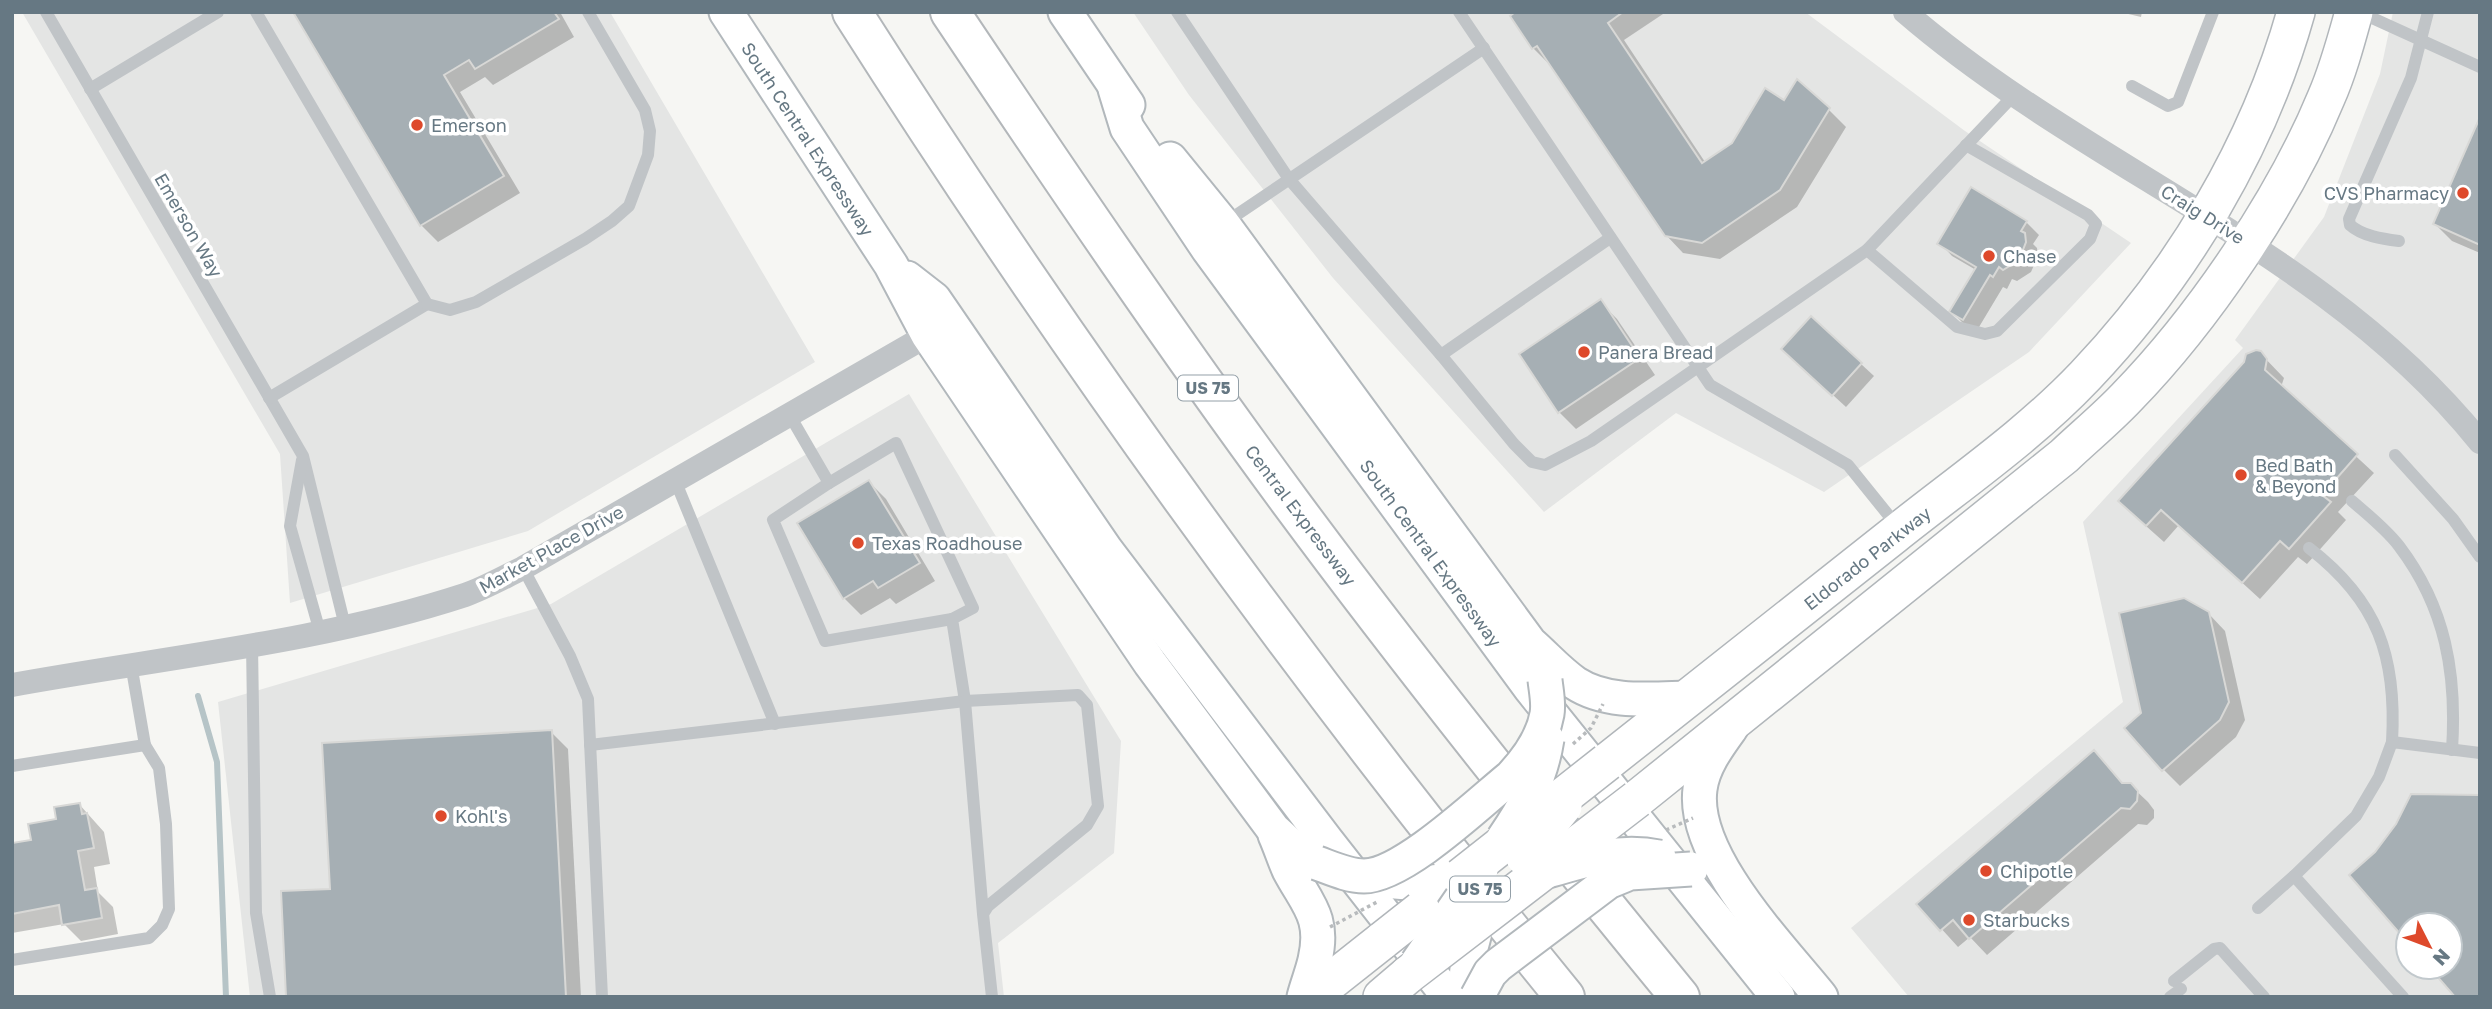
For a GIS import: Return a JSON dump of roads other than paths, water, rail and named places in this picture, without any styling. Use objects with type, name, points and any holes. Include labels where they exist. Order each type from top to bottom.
[{"type":"highway","name":"US 75","points":[[852,12],[996,234],[1171,483],[1362,740],[1565,997]]},
{"type":"highway","name":"Central Expressway","points":[[950,12],[1155,313],[1291,503],[1481,753],[1680,997]]},
{"type":"main road","name":"South Central Expressway","points":[[726,12],[891,265],[928,335],[1150,663],[1273,829]]},
{"type":"main road","name":"South Central Expressway","points":[[1065,12],[1115,89],[1223,224],[1530,643]]},
{"type":"main road","name":"Eldorado Parkway","points":[[1396,985],[1492,879],[1607,762],[1994,457],[2085,376],[2151,299],[2226,184],[2262,109],[2296,12]]},
{"type":"main road","name":"Eldorado Parkway","points":[[1311,997],[1421,910],[1581,841],[2064,456],[2125,399],[2163,358],[2205,304],[2248,242],[2294,166],[2336,73],[2354,12]]},
{"type":"main road","name":"South Central Expressway","points":[[1115,89],[1127,128],[1208,249],[1531,689],[1777,997]]},
{"type":"main road","name":"South Central Expressway","points":[[891,265],[934,299],[1106,550],[1325,840],[1449,997]]},
{"type":"main road","points":[[1464,997],[1468,959],[1492,879],[1538,779],[1549,727],[1545,680],[1532,654],[1530,643]]},
{"type":"main road","points":[[1530,643],[1565,676],[1592,691],[1622,698],[1687,698]]},
{"type":"main road","points":[[1371,889],[1383,872],[1417,853],[1511,777],[1532,750],[1548,713]]},
{"type":"main road","points":[[1741,715],[1711,757],[1700,789],[1702,822],[1730,884],[1821,997]]},
{"type":"main road","points":[[1273,829],[1299,853],[1342,872],[1371,889]]},
{"type":"main road","points":[[1273,829],[1290,871],[1311,905],[1315,918],[1315,961],[1304,997]]},
{"type":"main road","points":[[1371,889],[1385,882],[1492,879],[1616,854],[1655,856],[1704,872],[1730,884]]},
{"type":"main road","points":[[1477,997],[1490,973],[1499,965],[1608,882],[1630,873],[1691,869]]},
{"type":"street","name":"Craig Drive","points":[[1905,12],[2014,95],[2248,242],[2353,316],[2420,377],[2480,442]]},
{"type":"street","name":"Market Place Drive","points":[[12,685],[320,632],[467,594],[523,568],[928,335]]},
{"type":"lane","name":"Emerson Way","points":[[46,12],[303,456],[345,626]]},
{"type":"lane","points":[[90,89],[218,12]]},
{"type":"lane","points":[[256,12],[426,304]]},
{"type":"lane","points":[[269,398],[426,304],[450,310],[476,302],[585,239],[629,206],[648,155],[649,131],[645,110],[588,12]]},
{"type":"lane","points":[[1177,12],[1289,179],[1514,443],[1532,462],[1545,465],[1591,441],[1867,250],[2014,95]]},
{"type":"lane","points":[[1460,12],[1710,386],[1848,465],[1901,530]]},
{"type":"lane","points":[[2132,86],[2168,106],[2178,102],[2213,12]]},
{"type":"lane","points":[[2360,12],[2480,67]]},
{"type":"lane","points":[[2399,241],[2382,239],[2354,229],[2350,225],[2350,219],[2411,78],[2428,12]]},
{"type":"lane","points":[[1223,224],[1484,48]]},
{"type":"lane","points":[[1867,250],[1958,327],[1985,334],[1997,331],[2090,239],[2096,224],[2088,215],[1966,145]]},
{"type":"lane","points":[[1441,355],[1610,238]]},
{"type":"lane","points":[[789,414],[830,483]]},
{"type":"lane","points":[[897,443],[973,608],[952,619],[825,641],[773,520],[830,483],[897,443]]},
{"type":"lane","points":[[2395,455],[2453,519],[2480,557]]},
{"type":"lane","points":[[303,456],[290,526],[320,632]]},
{"type":"lane","points":[[675,480],[775,723]]},
{"type":"lane","points":[[2352,501],[2398,544],[2417,572],[2439,618],[2451,666],[2454,710],[2452,750]]},
{"type":"lane","points":[[2258,908],[2356,816],[2379,778],[2392,742],[2394,705],[2389,661],[2381,639],[2367,609],[2349,586],[2327,562],[2309,548]]},
{"type":"lane","points":[[523,568],[570,656],[588,699],[602,997]]},
{"type":"lane","points":[[952,619],[965,701],[992,997]]},
{"type":"lane","points":[[252,644],[256,902],[270,997]]},
{"type":"lane","points":[[12,960],[149,938],[162,925],[169,909],[166,824],[159,768],[145,745],[131,664]]},
{"type":"lane","points":[[590,745],[965,701],[1078,695],[1087,705],[1098,806],[1087,825],[989,906],[983,914]]},
{"type":"lane","points":[[2392,742],[2480,753]]},
{"type":"lane","points":[[12,766],[145,745]]},
{"type":"lane","points":[[2294,876],[2403,997]]},
{"type":"lane","points":[[2175,989],[2214,949],[2220,948],[2264,997]]},
{"type":"waterway","points":[[198,696],[217,762],[226,997]]},
{"type":"place","name":"Emerson","points":[[417,125]]},
{"type":"place","name":"CVS Pharmacy","points":[[2463,193]]},
{"type":"place","name":"Chase","points":[[1989,256]]},
{"type":"place","name":"Panera Bread","points":[[1584,352]]},
{"type":"place","name":"Bed Bath & Beyond","points":[[2241,475]]},
{"type":"place","name":"Texas Roadhouse","points":[[858,543]]},
{"type":"place","name":"Kohl's","points":[[441,816]]},
{"type":"place","name":"Chipotle","points":[[1986,871]]},
{"type":"place","name":"Starbucks","points":[[1969,920]]}]
